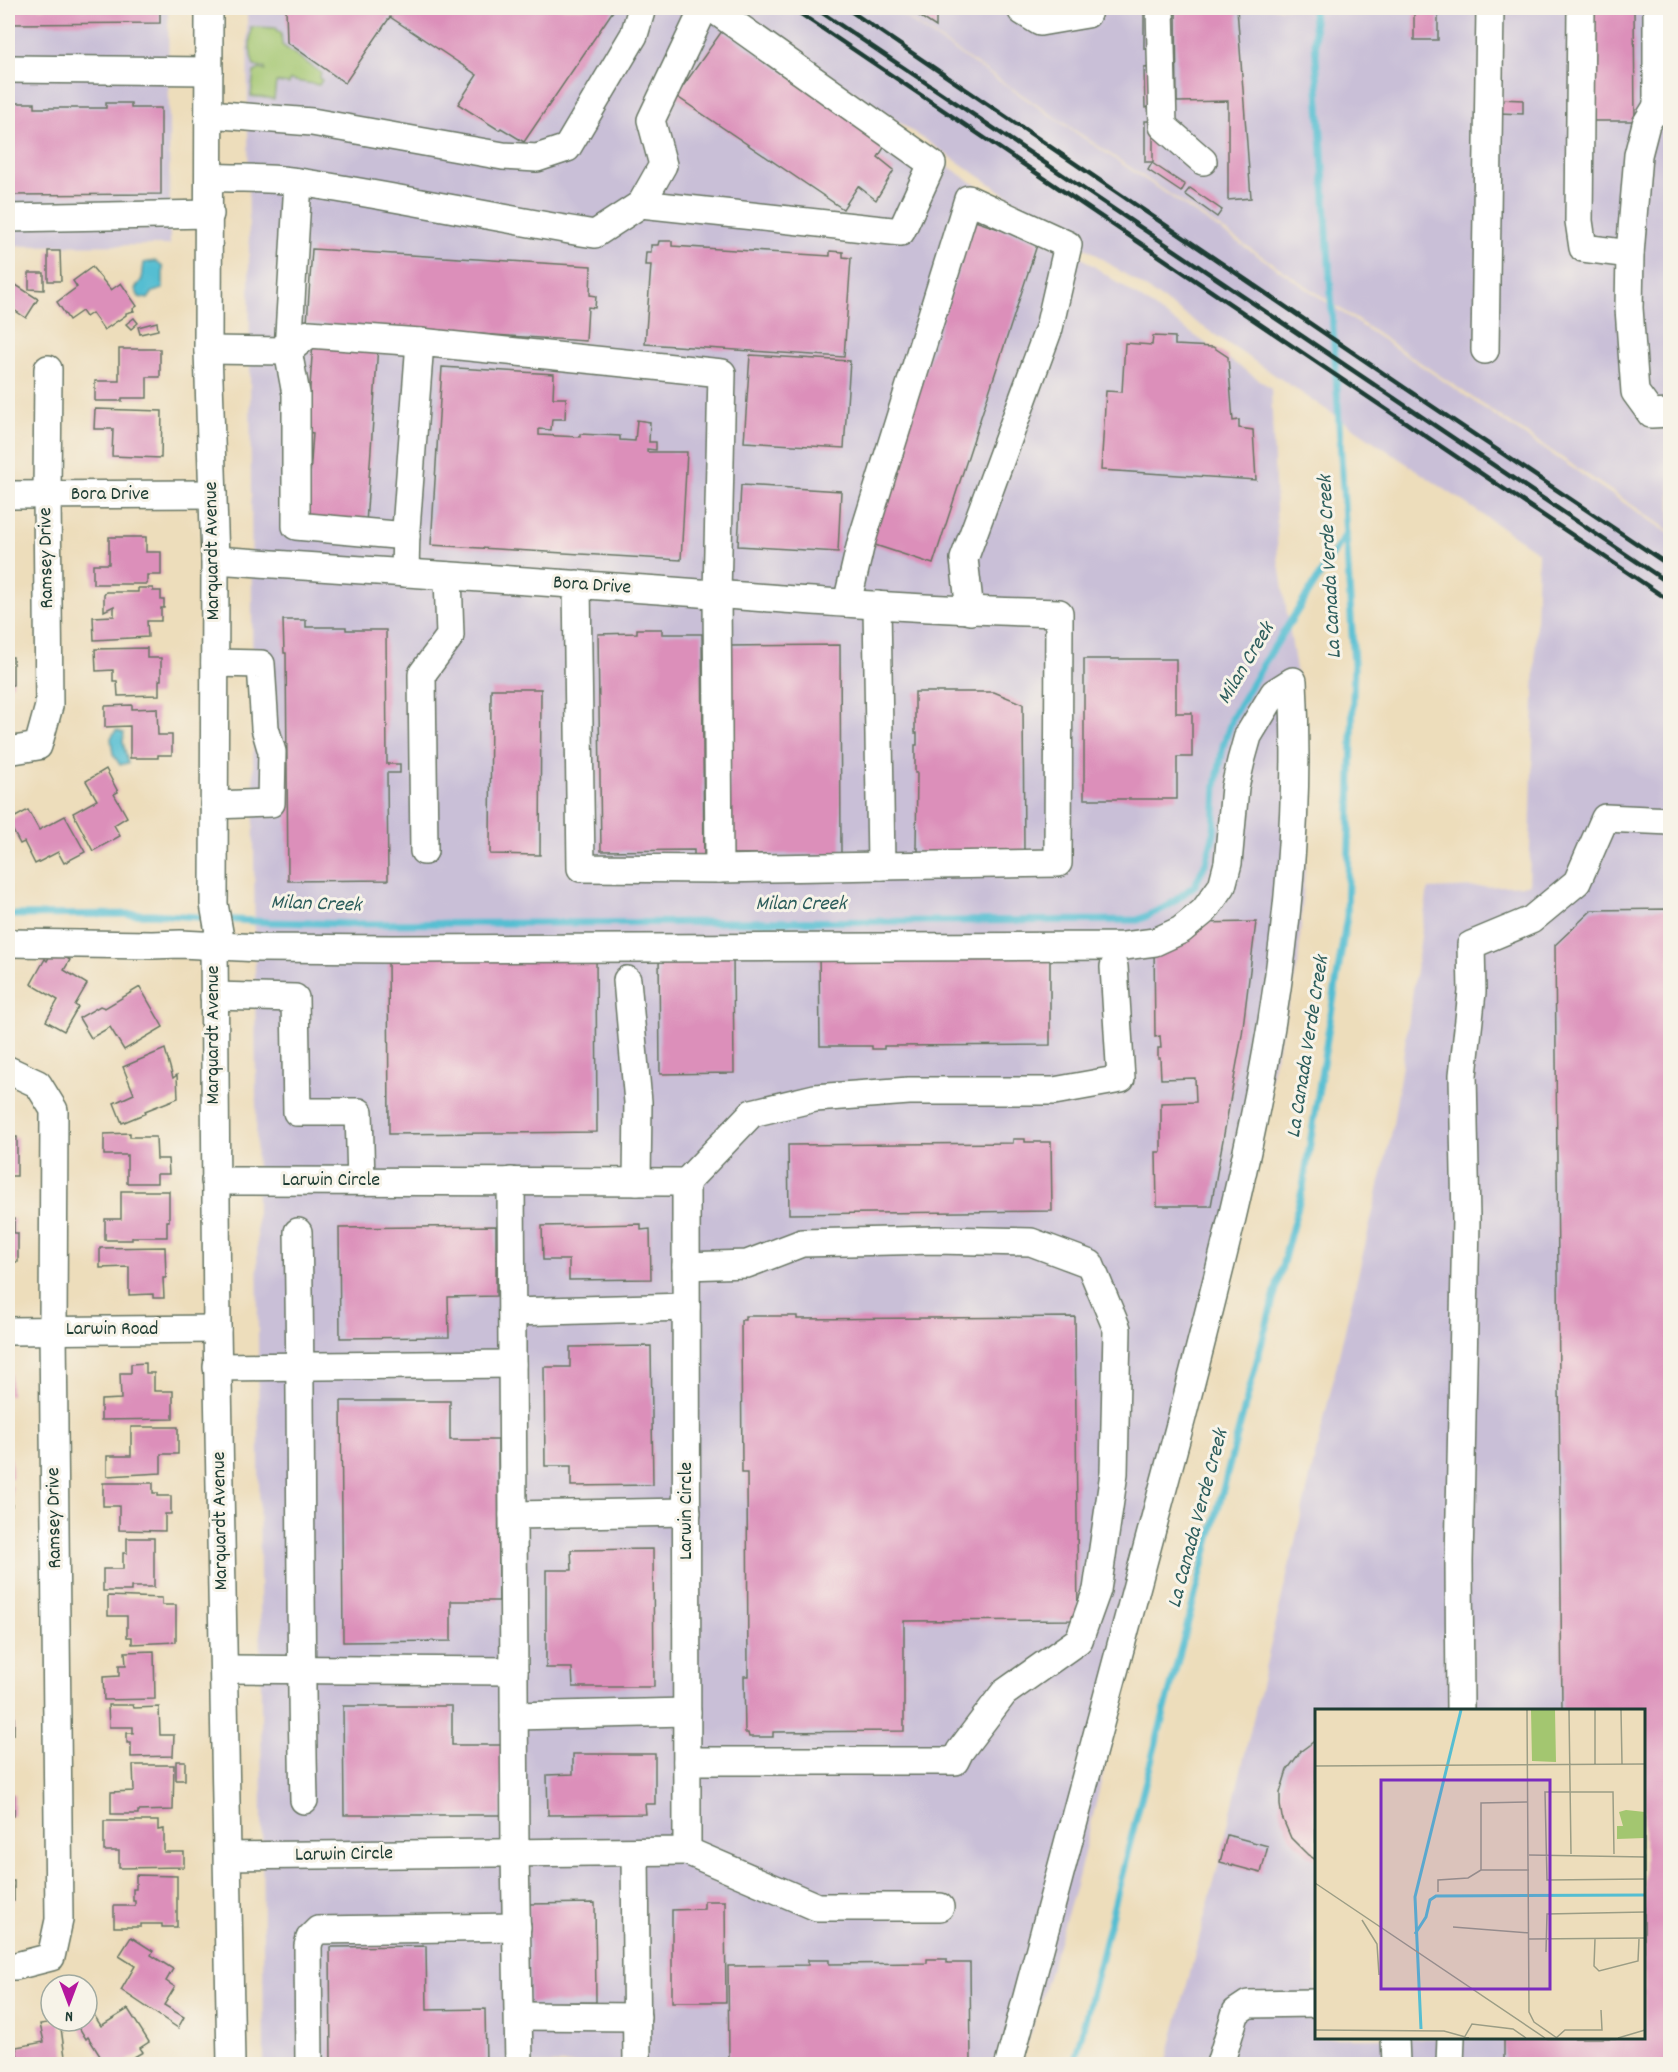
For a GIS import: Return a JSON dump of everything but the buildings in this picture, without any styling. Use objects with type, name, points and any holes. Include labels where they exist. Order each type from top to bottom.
[{"type":"street","name":"Marquardt Avenue","points":[[209,8],[208,350],[215,560],[214,904],[217,939],[214,996],[215,1181],[231,2064]]},
{"type":"street","points":[[209,114],[312,122],[503,156],[537,158],[567,148],[634,35],[642,8]]},
{"type":"street","points":[[210,177],[298,182],[595,234],[641,204],[663,165],[651,120],[704,8]]},
{"type":"street","points":[[641,204],[902,232],[932,164],[712,8]]},
{"type":"street","points":[[1022,8],[1040,22],[1087,14],[1089,8]]},
{"type":"street","points":[[1160,8],[1163,126],[1203,161]]},
{"type":"street","points":[[1485,350],[1490,8]]},
{"type":"street","points":[[1581,8],[1579,221],[1583,248],[1630,254]]},
{"type":"street","points":[[1658,8],[1664,109],[1646,124],[1638,155],[1630,254],[1629,308],[1635,392],[1651,414],[1671,413]]},
{"type":"street","points":[[8,69],[209,71]]},
{"type":"street","points":[[298,182],[288,351],[296,394],[296,526],[406,536]]},
{"type":"street","points":[[847,603],[861,543],[968,199],[1068,245],[1049,328],[964,559],[970,611]]},
{"type":"street","points":[[8,218],[210,214]]},
{"type":"street","points":[[208,350],[288,351],[309,334],[420,342],[722,373],[717,594],[719,869]]},
{"type":"street","points":[[405,573],[420,342]]},
{"type":"street","name":"Ramsey Drive","points":[[8,751],[38,746],[49,706],[46,495],[48,369]]},
{"type":"street","name":"Bora Drive","points":[[8,495],[213,494]]},
{"type":"street","name":"Bora Drive","points":[[215,560],[970,611],[1059,614],[1058,863],[880,866]]},
{"type":"street","points":[[424,851],[422,674],[450,636],[448,576]]},
{"type":"street","points":[[578,584],[581,868],[719,869],[880,866],[877,605]]},
{"type":"street","points":[[214,805],[271,803],[272,752],[265,728],[261,664],[215,663]]},
{"type":"street","points":[[8,942],[217,939],[259,948],[382,949],[1124,946],[1155,942],[1181,930],[1204,911],[1222,886],[1228,863],[1235,787],[1248,736],[1274,693],[1293,681],[1296,776],[1292,873],[1283,954],[1265,1067],[1229,1236],[1009,2064]]},
{"type":"street","points":[[1460,1709],[1459,1562],[1466,1220],[1463,1076],[1472,992],[1471,945],[1531,920],[1577,882],[1605,818],[1671,821]]},
{"type":"street","points":[[686,1182],[752,1113],[794,1102],[815,1098],[909,1091],[1054,1091],[1121,1079],[1114,968]]},
{"type":"street","points":[[627,980],[638,1102],[637,1182]]},
{"type":"street","points":[[214,996],[295,998],[297,1112],[359,1112],[361,1181]]},
{"type":"street","name":"Ramsey Drive","points":[[8,1070],[38,1084],[54,1110],[53,1330],[59,1920],[51,1957],[8,1966]]},
{"type":"street","name":"Larwin Circle","points":[[215,1181],[686,1182],[687,1851],[228,1856]]},
{"type":"street","points":[[511,1181],[515,1853],[519,2064]]},
{"type":"street","points":[[298,1232],[300,1669],[304,1800]]},
{"type":"street","points":[[686,1266],[747,1264],[802,1243],[936,1240],[1031,1242],[1090,1264],[1117,1329],[1114,1473],[1097,1590],[1079,1640],[1004,1693],[955,1761],[687,1761]]},
{"type":"street","points":[[512,1312],[686,1307]]},
{"type":"street","name":"Larwin Road","points":[[8,1331],[217,1329]]},
{"type":"street","points":[[218,1367],[512,1364]]},
{"type":"street","points":[[513,1515],[687,1512]]},
{"type":"street","points":[[224,1669],[514,1671]]},
{"type":"street","points":[[514,1716],[687,1712]]},
{"type":"street","points":[[687,1851],[817,1907],[940,1907]]},
{"type":"street","points":[[635,1852],[638,2063]]},
{"type":"street","points":[[309,2064],[308,1946],[310,1938],[318,1930],[517,1927]]},
{"type":"street","points":[[1220,2064],[1236,2012],[1248,2004],[1315,2003]]},
{"type":"street","points":[[519,2016],[637,2017]]},
{"type":"street","points":[[1395,2039],[1396,2064]]},
{"type":"street","points":[[1450,2064],[1451,2039]]},
{"type":"shaded area","points":[[8,8],[168,8],[170,245],[8,246]]},
{"type":"shaded area","points":[[247,8],[718,8],[1271,388],[1278,558],[1312,768],[1298,964],[1076,1886],[1021,2064],[264,2064]]},
{"type":"shaded area","points":[[729,8],[891,8],[1670,534],[1670,2064],[1166,2064],[1220,1859],[1392,1131],[1428,889],[1529,885],[1538,552]]},
{"type":"shaded area","points":[[893,8],[1670,8],[1670,531],[1647,515]]},
{"type":"green space","points":[[251,27],[277,28],[277,31],[281,32],[282,45],[321,73],[319,78],[322,80],[319,85],[290,80],[289,84],[276,82],[274,99],[251,96],[254,72],[260,69],[265,71],[265,68],[254,66],[250,43]]},
{"type":"water","points":[[155,261],[163,267],[163,289],[153,292],[148,299],[139,297],[135,289],[142,279],[144,263]]},
{"type":"water","points":[[116,730],[124,733],[123,742],[128,763],[120,765],[113,754],[111,738]]},
{"type":"waterway","name":"La Canada Verde Creek","points":[[1074,2064],[1139,1807],[1303,1187],[1347,916],[1354,664],[1313,8]]},
{"type":"waterway","name":"Milan Creek","points":[[223,919],[351,924],[1138,920],[1168,906],[1195,885],[1206,862],[1214,833],[1216,786],[1223,746],[1233,716],[1346,534]]},
{"type":"waterway","name":"Milan Creek","points":[[8,915],[153,914],[212,918]]},
{"type":"railway","points":[[792,8],[1670,601]]},
{"type":"railway","points":[[815,8],[1670,584]]},
{"type":"railway","points":[[846,8],[1670,566]]}]
